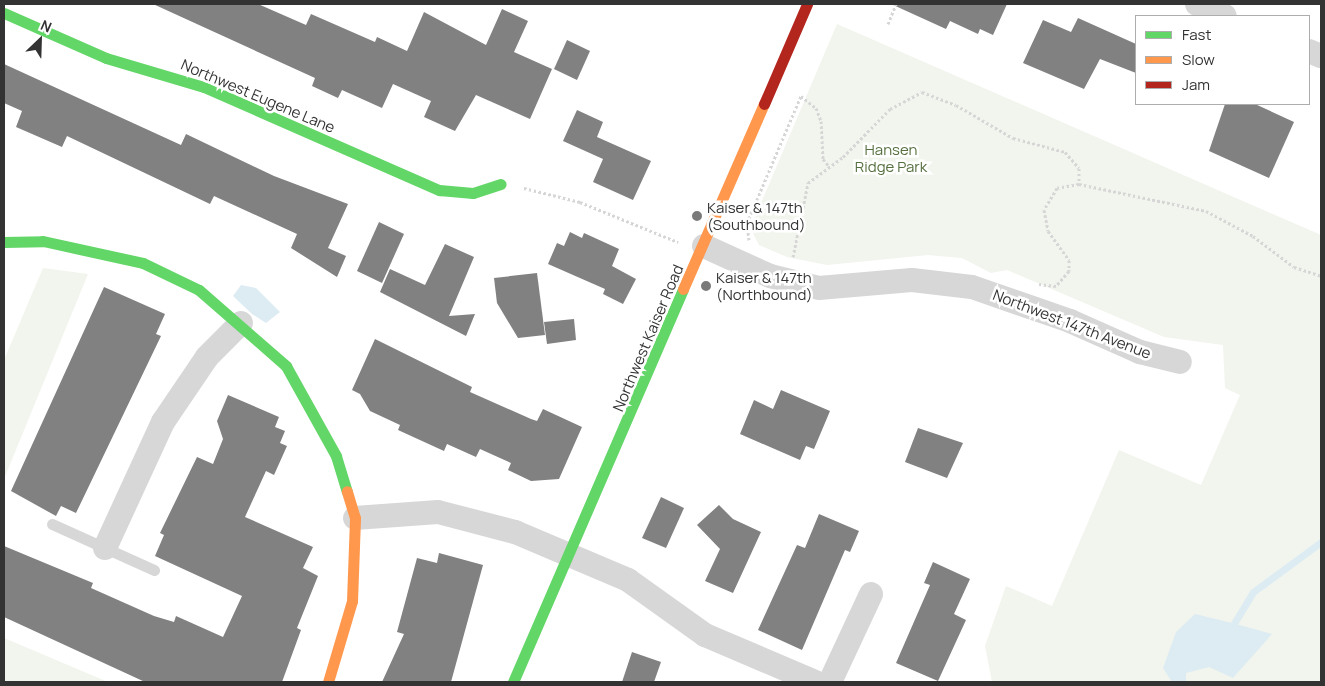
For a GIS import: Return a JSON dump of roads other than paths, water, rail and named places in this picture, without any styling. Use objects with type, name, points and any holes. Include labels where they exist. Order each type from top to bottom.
[{"type":"street","name":"Northwest Kaiser Road","points":[[513,682],[570,555],[807,4]]},
{"type":"street","points":[[1197,4],[1223,15]]},
{"type":"street","name":"Northwest Eugene Lane","points":[[4,13],[106,58],[204,87],[439,190],[473,192],[501,184]]},
{"type":"street","points":[[4,242],[42,241],[143,263],[198,290],[241,323],[286,366],[336,456],[355,518],[352,601],[328,682]]},
{"type":"street","name":"Northwest 147th Avenue","points":[[702,249],[770,276],[819,288],[912,280],[972,287],[1140,352],[1180,362]]},
{"type":"street","points":[[105,548],[163,422],[207,358],[241,323]]},
{"type":"street","points":[[355,518],[438,512],[464,517],[570,555],[628,580],[705,635],[815,682]]},
{"type":"street","points":[[830,682],[871,594]]},
{"type":"lane","points":[[52,524],[154,570]]},
{"type":"waterway","points":[[1230,630],[1253,592],[1321,542]]},
{"type":"place","name":"Kaiser & 147th (Southbound)","points":[[697,216]]},
{"type":"place","name":"Kaiser & 147th (Northbound)","points":[[706,286]]},
{"type":"park label","name":"Hansen Ridge Park","points":[[891,158]]}]
